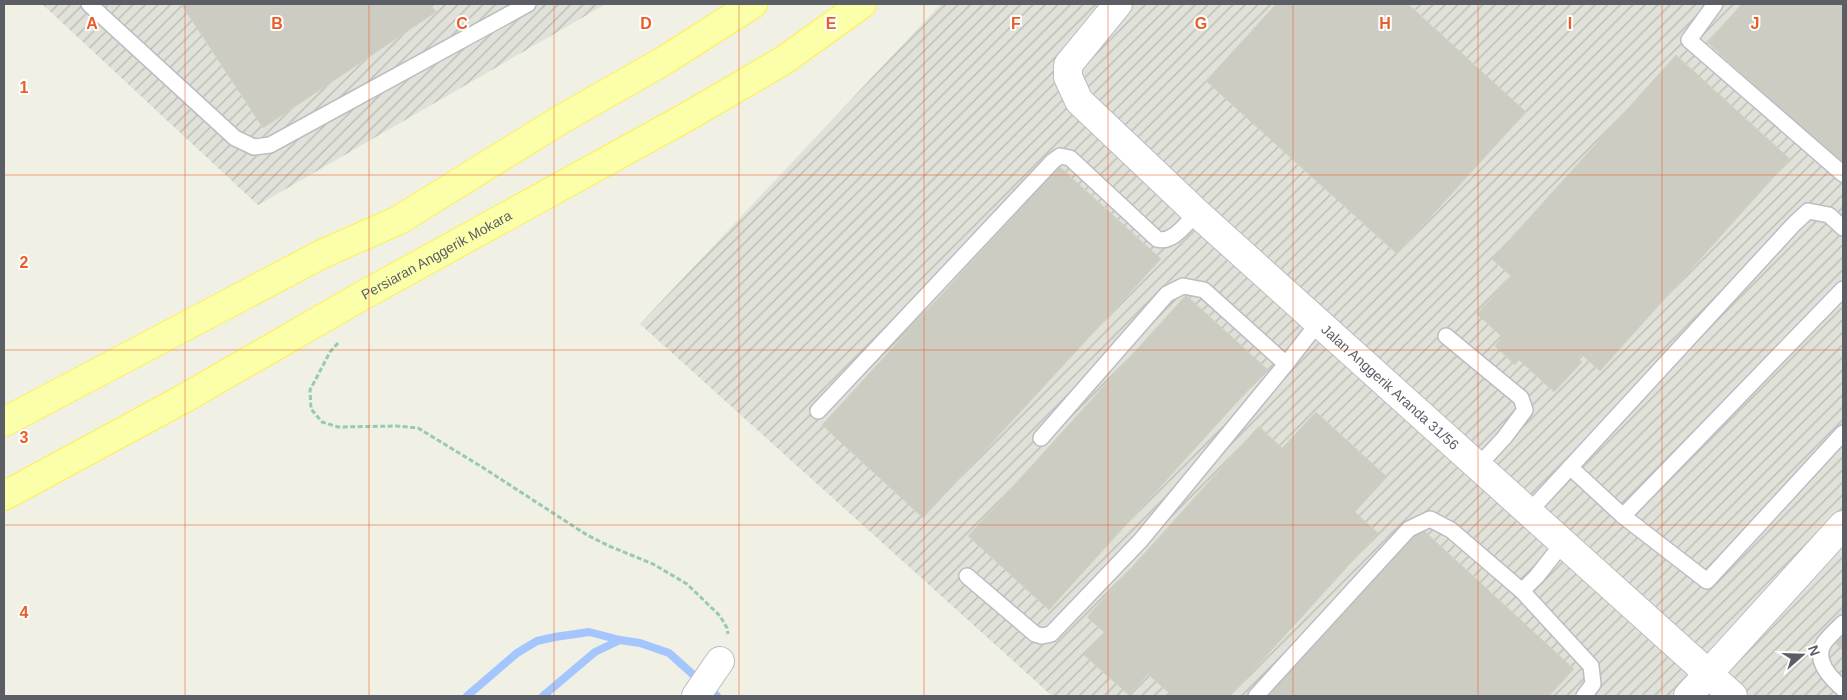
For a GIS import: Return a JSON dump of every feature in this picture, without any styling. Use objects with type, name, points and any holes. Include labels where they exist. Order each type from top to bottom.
[{"type":"main road","points":[[4,422],[322,254],[399,220],[560,120],[662,62],[753,4]]},
{"type":"main road","name":"Persiaran Anggerik Mokara","points":[[4,496],[183,399],[360,297],[692,114],[784,60],[862,4]]},
{"type":"street","name":"Jalan Anggerik Aranda 31/56","points":[[1118,4],[1068,66],[1068,77],[1079,101],[1197,213],[1733,696]]},
{"type":"street","points":[[1688,696],[1843,524]]},
{"type":"street","points":[[696,696],[720,661]]},
{"type":"lane","points":[[89,4],[235,138],[254,147],[270,145],[528,4]]},
{"type":"lane","points":[[1716,4],[1689,40],[1843,174]]},
{"type":"lane","points":[[818,411],[1052,161],[1060,156],[1070,158],[1157,239],[1164,241],[1171,238],[1197,213]]},
{"type":"lane","points":[[1529,512],[1808,211],[1829,214],[1843,228]]},
{"type":"lane","points":[[1041,438],[1167,294],[1183,286],[1204,290],[1286,364]]},
{"type":"lane","points":[[1623,516],[1843,289]]},
{"type":"lane","points":[[967,576],[1036,634],[1042,636],[1051,634],[1141,540],[1318,323]]},
{"type":"lane","points":[[1446,336],[1521,398],[1526,410],[1504,438],[1478,466]]},
{"type":"lane","points":[[1570,467],[1623,516],[1706,581],[1843,433]]},
{"type":"lane","points":[[1256,696],[1409,529],[1430,519],[1450,530],[1522,591],[1591,666],[1593,684],[1584,696]]},
{"type":"lane","points":[[1522,591],[1538,576],[1563,543]]},
{"type":"lane","points":[[1843,623],[1823,644],[1820,660],[1830,677],[1843,689]]},
{"type":"path","points":[[341,340],[330,352],[310,390],[311,409],[322,422],[338,427],[418,428],[587,534],[609,546],[653,564],[687,584],[720,616],[727,628],[728,643],[720,661]]},
{"type":"shaded area","points":[[42,4],[606,4],[258,205]]},
{"type":"shaded area","points":[[941,4],[1843,4],[1843,696],[1052,696],[640,324]]},
{"type":"building","points":[[181,4],[430,4],[436,12],[263,128]]},
{"type":"building","points":[[1276,4],[1408,4],[1526,112],[1397,254],[1206,81]]},
{"type":"building","points":[[1742,4],[1843,4],[1843,167],[1707,42]]},
{"type":"building","points":[[1676,55],[1790,159],[1600,371],[1581,354],[1578,358],[1582,362],[1554,392],[1519,360],[1515,365],[1495,346],[1502,337],[1477,314],[1511,276],[1492,259]]},
{"type":"building","points":[[1059,166],[1161,259],[923,518],[822,425]]},
{"type":"building","points":[[1186,295],[1267,369],[1049,610],[968,536]]},
{"type":"building","points":[[1316,412],[1387,477],[1355,512],[1378,533],[1230,696],[1168,696],[1170,694],[1148,674],[1129,695],[1084,655],[1105,633],[1087,617],[1259,426],[1282,448]]},
{"type":"building","points":[[1421,528],[1574,669],[1549,696],[1267,696]]},
{"type":"building","points":[[1843,635],[1843,651],[1835,643]]},
{"type":"waterway","points":[[467,696],[517,653],[537,641],[589,632],[640,643],[669,653],[717,696]]},
{"type":"waterway","points":[[543,696],[595,652],[620,640]]}]
